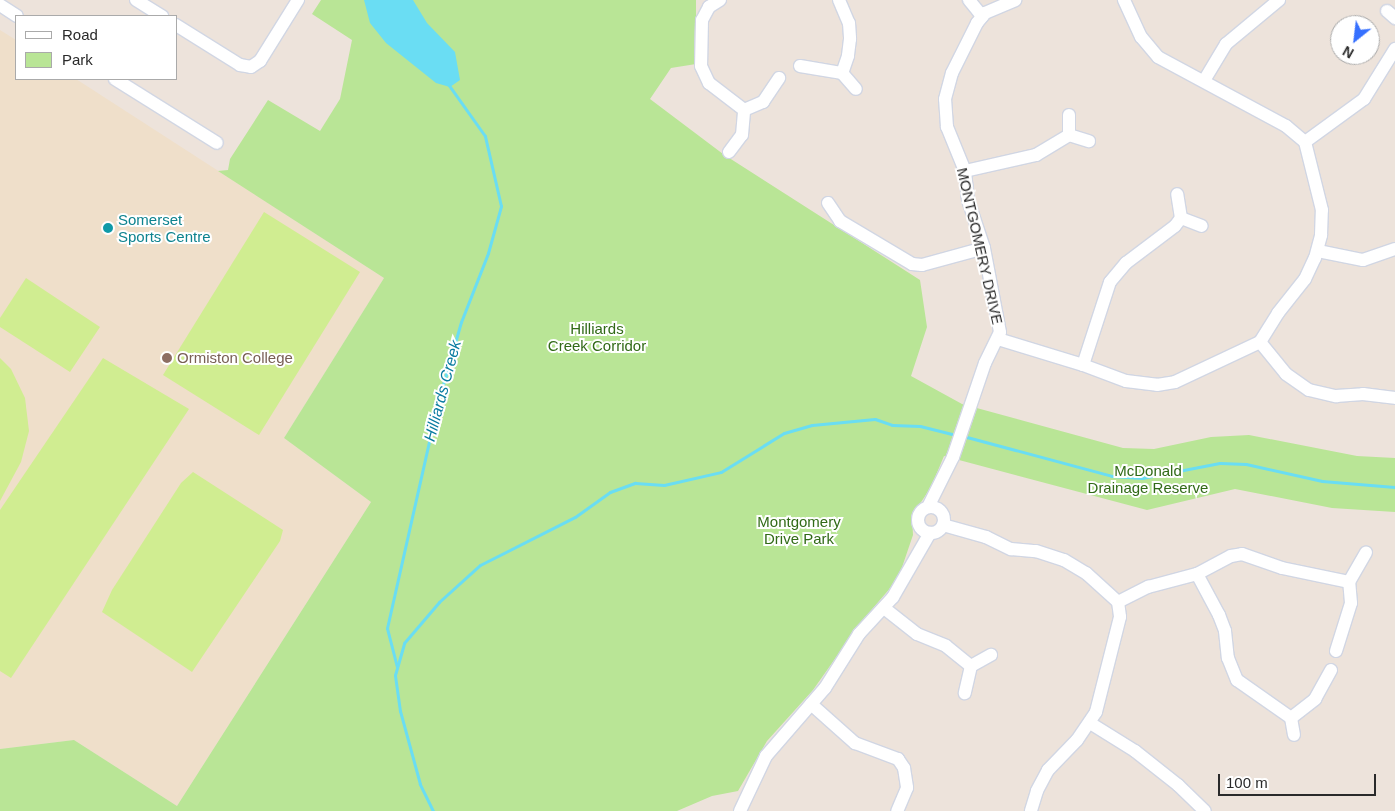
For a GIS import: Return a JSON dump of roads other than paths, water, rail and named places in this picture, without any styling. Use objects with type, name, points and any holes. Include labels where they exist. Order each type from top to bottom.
[{"type":"street","points":[[136,0],[160,15]]},
{"type":"street","points":[[178,26],[240,65],[251,67],[260,61],[298,0]]},
{"type":"street","points":[[720,0],[709,7],[702,20],[701,66],[709,82],[744,110]]},
{"type":"street","points":[[840,0],[850,31],[848,56],[842,73]]},
{"type":"street","points":[[969,0],[982,16],[1015,0]]},
{"type":"street","points":[[998,339],[1084,365],[1126,381],[1157,385],[1190,377],[1227,355],[1260,342],[1278,312],[1305,279],[1318,251],[1322,210],[1305,142],[1286,126],[1246,107],[1204,79],[1170,64],[1149,48],[1124,0]]},
{"type":"street","points":[[1204,79],[1226,44],[1279,0]]},
{"type":"street","points":[[0,5],[15,15]]},
{"type":"street","name":"MONTGOMERY DRIVE","points":[[926,531],[919,514],[928,507],[941,484],[969,413],[985,363],[998,339],[997,311],[984,248],[968,200],[965,171],[951,142],[945,99],[952,73],[982,16]]},
{"type":"street","points":[[1305,142],[1340,120],[1364,98],[1395,49]]},
{"type":"street","points":[[800,66],[842,73],[856,90]]},
{"type":"street","points":[[744,110],[763,102],[779,78]]},
{"type":"street","points":[[117,80],[217,143]]},
{"type":"street","points":[[729,152],[742,135],[744,110]]},
{"type":"street","points":[[1069,115],[1069,135]]},
{"type":"street","points":[[965,171],[1029,158],[1047,151],[1069,135]]},
{"type":"street","points":[[1069,135],[1089,141]]},
{"type":"street","points":[[1177,194],[1181,218]]},
{"type":"street","points":[[828,203],[840,221],[912,264],[922,264],[984,248]]},
{"type":"street","points":[[1181,218],[1202,226]]},
{"type":"street","points":[[1084,365],[1110,282],[1126,262],[1164,236],[1181,218]]},
{"type":"street","points":[[1318,251],[1363,260],[1395,249]]},
{"type":"street","points":[[1260,342],[1286,374],[1309,390],[1336,396],[1364,394],[1395,398]]},
{"type":"street","name":"MONTGOMERY DRIVE","points":[[941,484],[943,525]]},
{"type":"street","points":[[928,507],[941,511]]},
{"type":"street","points":[[740,811],[766,756],[786,729],[811,704],[859,634],[884,608],[909,567],[926,531],[943,525],[986,537],[1011,549],[1036,552],[1064,560],[1086,573],[1118,602],[1120,618],[1106,682],[1090,724],[1048,770],[1037,791],[1031,811]]},
{"type":"street","points":[[1340,644],[1351,603],[1349,582],[1366,552]]},
{"type":"street","points":[[1118,602],[1148,587],[1197,574],[1231,556],[1242,554],[1282,568],[1349,582]]},
{"type":"street","points":[[1197,574],[1219,614],[1225,631],[1228,658],[1237,680],[1291,718],[1294,735]]},
{"type":"street","points":[[884,608],[917,634],[946,646],[970,666]]},
{"type":"street","points":[[970,666],[991,654]]},
{"type":"street","points":[[965,694],[970,666]]},
{"type":"street","points":[[1291,718],[1328,686],[1331,670]]},
{"type":"street","points":[[811,704],[855,743],[898,759],[904,768],[907,788],[897,811]]},
{"type":"street","points":[[1090,724],[1135,751],[1178,785],[1205,811]]},
{"type":"water","points":[[364,0],[413,0],[427,23],[455,52],[460,80],[450,87],[436,83],[386,43],[370,23]]},
{"type":"waterway","name":"Hilliards Creek","points":[[397,667],[387,628],[438,402],[461,322],[488,253],[501,206],[485,136],[448,84]]},
{"type":"waterway","points":[[433,811],[420,784],[400,711],[395,675],[404,643],[439,602],[480,565],[575,517],[610,492],[635,483],[664,485],[721,472],[784,433],[812,425],[875,419],[892,425],[920,426],[957,435]]},
{"type":"waterway","points":[[963,436],[1112,476],[1142,478],[1220,463],[1246,464],[1322,481],[1395,487]]},
{"type":"place","name":"Somerset Sports Centre","points":[[108,228]]},
{"type":"place","name":"Ormiston College","points":[[167,358]]},
{"type":"park label","name":"Hilliards Creek Corridor","points":[[597,336]]},
{"type":"park label","name":"McDonald Drainage Reserve","points":[[1148,478]]},
{"type":"park label","name":"Montgomery Drive Park","points":[[799,530]]}]
